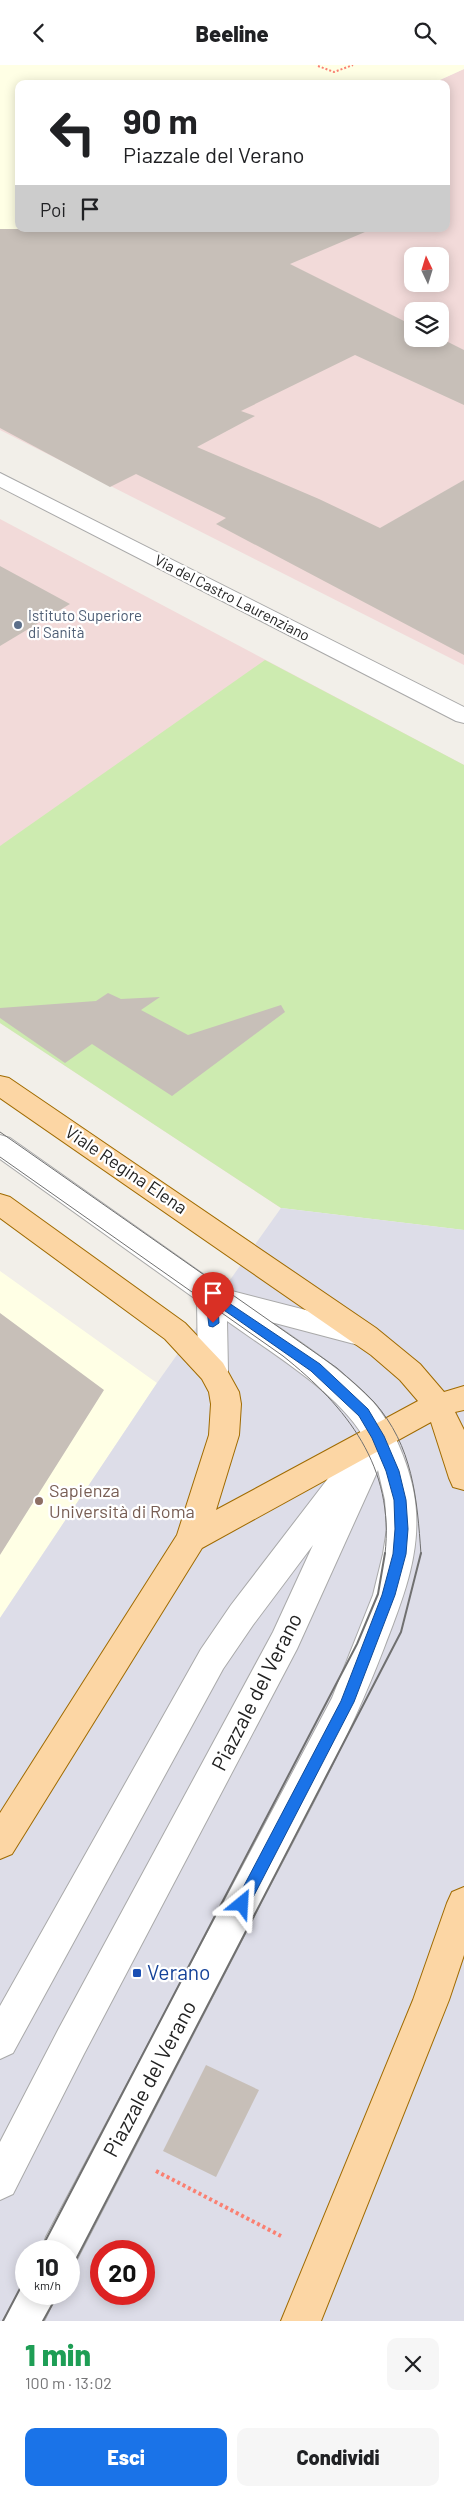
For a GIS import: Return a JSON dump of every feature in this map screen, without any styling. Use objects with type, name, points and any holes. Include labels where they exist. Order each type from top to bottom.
[{"type":"main road","name":"Viale Regina Elena","points":[[0,1085],[251,1256],[362,1335]]},
{"type":"main road","points":[[0,1204],[175,1331],[213,1371],[224,1392],[226,1403],[224,1435],[191,1539],[0,1843]]},
{"type":"main road","points":[[362,1335],[450,1402]]},
{"type":"main road","points":[[464,1378],[450,1402],[450,1431],[464,1478]]},
{"type":"main road","points":[[191,1539],[264,1497],[378,1436],[450,1402]]},
{"type":"main road","points":[[301,2321],[431,2000],[464,1903]]},
{"type":"street","name":"Via del Castro Laurenziano","points":[[0,479],[464,716]]},
{"type":"street","points":[[0,1145],[211,1295],[362,1335]]},
{"type":"street","points":[[211,1295],[213,1307],[213,1371]]},
{"type":"street","name":"Piazzale del Verano","points":[[66,2240],[347,1702],[385,1604],[400,1554],[402,1529],[400,1500],[392,1471],[378,1436],[364,1412],[336,1385],[211,1295]]},
{"type":"street","points":[[0,2041],[212,1659],[242,1615],[378,1436]]},
{"type":"street","name":"Piazzale del Verano","points":[[0,2181],[71,2042],[286,1639],[378,1436]]},
{"type":"street","points":[[24,2321],[32,2305]]},
{"type":"path","points":[[318,66],[334,72],[353,65]]},
{"type":"path","points":[[153,2170],[327,2260]]},
{"type":"shaded area","points":[[0,65],[464,65],[464,69],[440,80],[15,80],[15,232],[113,232],[0,284]]},
{"type":"shaded area","points":[[464,69],[464,665],[0,430],[0,284],[113,232],[450,232],[450,80],[440,80]]},
{"type":"shaded area","name":"Istituto Superiore di Sanità","points":[[0,519],[464,765],[281,1208],[0,1023]]},
{"type":"shaded area","points":[[281,1208],[464,1230],[464,2321],[0,2321],[0,1618],[157,1383]]},
{"type":"shaded area","name":"Sapienza Università di Roma","points":[[0,1271],[157,1383],[0,1618]]},
{"type":"green space","name":"Istituto Superiore di Sanità","points":[[265,660],[464,765],[464,1230],[281,1208],[0,1023],[0,846]]},
{"type":"building","points":[[0,229],[15,229],[15,232],[365,232],[290,264],[404,321],[404,347],[449,347],[449,342],[464,350],[464,405],[355,355],[241,411],[255,416],[197,447],[319,499],[380,528],[464,480],[464,655],[216,524],[226,518],[136,474],[110,487],[0,428]]},
{"type":"building","name":"Istituto Superiore di Sanità","points":[[0,566],[70,604],[0,646]]},
{"type":"building","points":[[108,993],[121,999],[160,997],[141,1010],[188,1035],[281,1005],[285,1012],[172,1096],[92,1044],[65,1063],[0,1018],[0,1008],[96,1001]]},
{"type":"building","points":[[0,1313],[104,1390],[0,1555]]},
{"type":"building","points":[[206,2065],[259,2090],[216,2177],[163,2151]]},
{"type":"tram line","points":[[0,1132],[337,1368],[374,1402],[397,1436],[411,1474],[415,1493],[421,1553]]},
{"type":"tram line","points":[[0,1157],[283,1356],[327,1396],[362,1441],[374,1467],[382,1494],[386,1523],[385,1554]]},
{"type":"tram line","points":[[46,2240],[357,1644],[378,1594],[385,1553]]},
{"type":"tram line","points":[[80,2252],[401,1632],[421,1553]]},
{"type":"tram line","points":[[3,2321],[15,2298]]},
{"type":"tram line","points":[[43,2321],[52,2305]]},
{"type":"place","name":"Istituto Superiore di Sanità","points":[[18,625]]},
{"type":"place","name":"Sapienza Università di Roma","points":[[39,1501]]},
{"type":"place","name":"Verano","points":[[137,1973]]},
{"type":"route","points":[[213,1323],[211,1295],[315,1367],[364,1412],[378,1436],[392,1471],[400,1500],[402,1529],[400,1554],[389,1595],[347,1702],[242,1904]]}]
